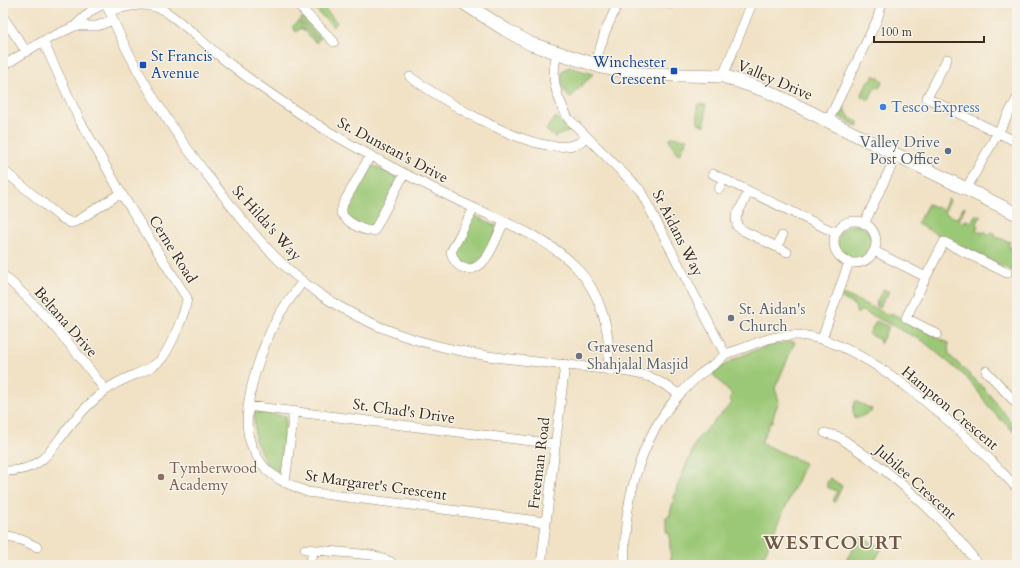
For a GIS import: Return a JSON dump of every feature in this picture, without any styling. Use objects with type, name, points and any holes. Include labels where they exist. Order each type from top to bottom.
[{"type":"street","points":[[296,3],[334,42]]},
{"type":"street","name":"Valley Drive","points":[[464,3],[532,44],[595,65],[642,74],[723,76],[766,91],[1017,214]]},
{"type":"street","points":[[595,65],[605,32],[618,3]]},
{"type":"street","points":[[723,76],[752,3]]},
{"type":"street","points":[[828,121],[877,20],[882,3]]},
{"type":"street","name":"St. Dunstan's Drive","points":[[109,9],[141,4],[163,10],[237,69],[311,121],[404,174],[504,222],[557,250],[575,266],[586,279],[598,300],[606,325],[609,351],[608,369]]},
{"type":"street","points":[[75,26],[98,26],[109,9]]},
{"type":"street","points":[[3,66],[43,41],[75,26],[92,10],[109,9]]},
{"type":"street","name":"St Hilda's Way","points":[[109,9],[138,68],[187,149],[247,227],[268,250],[302,282],[322,296],[367,321],[419,342],[491,356],[608,369],[639,374],[650,377],[679,394]]},
{"type":"street","points":[[3,17],[26,51]]},
{"type":"street","name":"Cerne Road","points":[[3,471],[15,471],[39,463],[48,455],[83,411],[105,390],[123,378],[152,366],[163,357],[186,309],[187,298],[121,194],[80,119],[43,41]]},
{"type":"street","name":"St Aidans Way","points":[[557,53],[553,68],[554,82],[560,103],[568,118],[640,190],[725,354]]},
{"type":"street","points":[[947,59],[924,97],[1017,142]]},
{"type":"street","points":[[410,77],[433,93],[497,128],[547,146],[577,144],[586,137]]},
{"type":"street","points":[[966,189],[1017,99]]},
{"type":"street","points":[[370,156],[343,204],[341,213],[345,220],[367,231],[374,231],[404,174]]},
{"type":"street","points":[[864,224],[896,156]]},
{"type":"street","points":[[3,170],[60,217],[71,223],[77,221],[121,194]]},
{"type":"street","points":[[713,174],[836,233]]},
{"type":"street","points":[[719,189],[723,179]]},
{"type":"street","points":[[749,191],[736,217],[737,225],[744,231],[787,252]]},
{"type":"street","points":[[474,208],[451,252],[454,262],[463,268],[473,269],[484,263],[504,222]]},
{"type":"street","points":[[849,222],[864,224],[871,229],[874,237],[876,245],[874,251],[864,261],[849,262],[842,259],[836,251],[834,243],[836,233],[840,227],[849,222]]},
{"type":"street","points":[[777,247],[782,236]]},
{"type":"street","points":[[937,334],[906,318],[944,242],[1007,273]]},
{"type":"street","points":[[874,251],[926,277]]},
{"type":"street","points":[[822,339],[849,262]]},
{"type":"street","name":"Beltana Drive","points":[[3,275],[28,298],[69,343],[105,390]]},
{"type":"street","name":"St Margaret's Crescent","points":[[302,282],[279,315],[259,359],[248,406],[248,433],[254,450],[267,470],[285,483],[307,492],[546,522]]},
{"type":"street","name":"Hampton Crescent","points":[[625,565],[626,527],[638,472],[651,437],[679,394],[699,375],[725,354],[760,340],[776,336],[800,336],[822,339],[858,356],[887,373],[929,404],[980,449],[1017,488]]},
{"type":"street","name":"Freeman Road","points":[[541,565],[565,364]]},
{"type":"street","points":[[986,371],[1017,404]]},
{"type":"street","name":"St. Chad's Drive","points":[[248,406],[556,444]]},
{"type":"street","points":[[285,483],[294,411]]},
{"type":"street","name":"Jubilee Crescent","points":[[825,433],[837,436],[845,441],[903,486],[949,529],[979,565]]},
{"type":"street","points":[[3,536],[22,540],[37,547]]},
{"type":"street","points":[[311,560],[310,550],[372,555],[391,562],[392,565]]},
{"type":"green space","points":[[317,3],[326,4],[324,7],[337,23],[333,27],[313,7]]},
{"type":"green space","points":[[303,17],[325,34],[319,40],[299,20]]},
{"type":"green space","points":[[298,21],[318,41],[316,43],[301,28],[296,32],[292,27]]},
{"type":"green space","points":[[569,67],[593,74],[570,98],[564,89],[561,78],[562,71]]},
{"type":"green space","points":[[874,75],[883,81],[879,88],[875,87],[869,100],[861,96],[869,80],[871,81]]},
{"type":"green space","points":[[697,104],[706,105],[705,126],[698,123]]},
{"type":"green space","points":[[842,106],[851,119],[858,122],[858,127],[840,117],[839,112]]},
{"type":"green space","points":[[556,117],[570,131],[554,137],[546,130]]},
{"type":"green space","points":[[671,137],[687,139],[680,154],[677,153],[669,140]]},
{"type":"green space","points":[[370,164],[399,178],[375,226],[367,228],[345,217],[345,206]]},
{"type":"green space","points":[[948,199],[950,200],[944,213],[955,218],[958,217],[965,207],[959,220],[964,223],[966,220],[972,222],[975,215],[981,216],[976,225],[978,226],[976,230],[984,233],[985,231],[989,235],[991,232],[995,234],[994,236],[1010,242],[1008,246],[1017,250],[1016,273],[917,224],[928,204],[943,210]]},
{"type":"green space","points":[[472,214],[498,227],[484,256],[471,267],[457,260],[454,252]]},
{"type":"green space","points":[[855,225],[867,230],[872,242],[867,254],[855,259],[843,254],[838,242],[843,230]]},
{"type":"green space","points":[[883,289],[889,292],[879,308],[875,306]]},
{"type":"green space","points":[[843,294],[887,314],[893,314],[948,343],[949,355],[983,387],[1017,429],[1017,435],[990,409],[967,378],[923,341],[863,311],[860,311],[857,314],[855,306],[842,298]]},
{"type":"green space","points":[[876,321],[889,327],[880,344],[880,340],[869,334]]},
{"type":"green space","points":[[795,342],[775,388],[779,401],[773,421],[770,423],[761,443],[805,463],[760,565],[671,565],[669,532],[666,532],[666,517],[669,517],[677,487],[697,439],[732,403],[729,399],[732,395],[712,373],[759,349]]},
{"type":"green space","points":[[855,401],[872,409],[871,412],[855,419],[853,411]]},
{"type":"green space","points":[[254,412],[286,416],[281,475],[266,463],[255,440]]},
{"type":"green space","points":[[830,478],[842,486],[835,502],[833,501],[837,491],[827,487],[827,483]]},
{"type":"green space","points":[[861,536],[882,548],[872,565],[843,565]]},
{"type":"place","name":"St Francis Avenue","points":[[143,65]]},
{"type":"place","name":"Winchester Crescent","points":[[674,71]]},
{"type":"place","name":"Tesco Express","points":[[883,107]]},
{"type":"place","name":"Valley Drive Post Office","points":[[948,151]]},
{"type":"place","name":"St. Aidan's Church","points":[[731,318]]},
{"type":"place","name":"Gravesend Shahjalal Masjid","points":[[579,356]]},
{"type":"place","name":"Tymberwood Academy","points":[[161,477]]},
{"type":"district","name":"WESTCOURT","points":[[833,543]]}]
